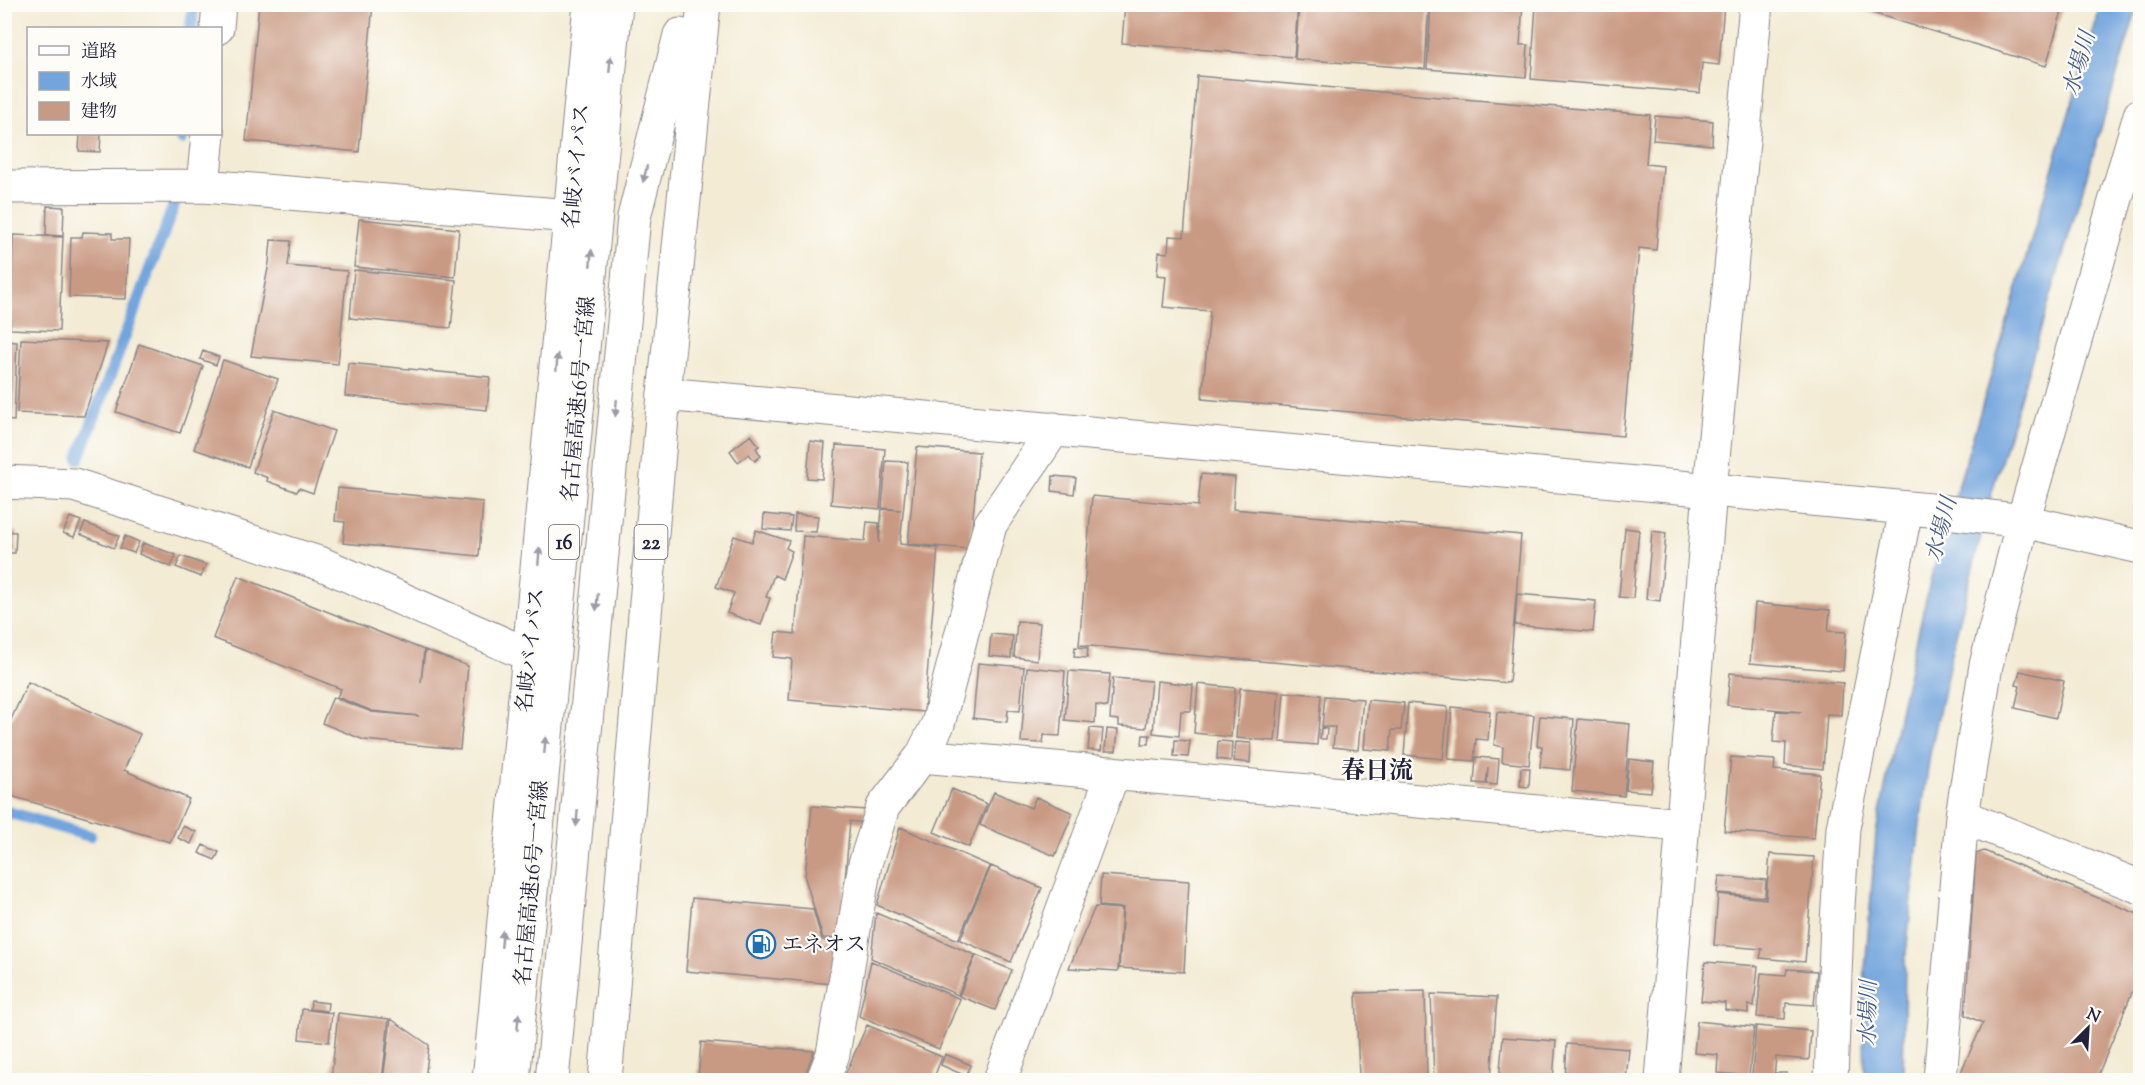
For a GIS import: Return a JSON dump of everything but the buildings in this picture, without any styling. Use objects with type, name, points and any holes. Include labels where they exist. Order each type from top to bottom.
[{"type":"main road","points":[[217,27],[219,4]]},
{"type":"main road","name":"名岐バイパス","points":[[489,1080],[572,216],[590,4]]},
{"type":"main road","name":"名古屋高速16号一宮線","points":[[513,1080],[616,4]]},
{"type":"main road","name":"22","points":[[605,1080],[664,394],[704,4]]},
{"type":"main road","points":[[1662,1080],[1710,489],[1756,4]]},
{"type":"main road","points":[[552,1080],[634,216],[681,20]]},
{"type":"main road","points":[[591,1080],[681,20]]},
{"type":"main road","points":[[1940,1080],[1962,816],[2011,520],[2140,115]]},
{"type":"main road","points":[[203,186],[208,135]]},
{"type":"main road","points":[[4,187],[203,186],[572,216]]},
{"type":"main road","points":[[664,394],[1918,510],[2011,520],[2140,547]]},
{"type":"main road","points":[[823,1080],[832,1054],[865,864],[883,807],[922,756],[938,724],[990,525],[1054,429]]},
{"type":"main road","points":[[4,482],[74,486],[322,564],[529,655]]},
{"type":"main road","points":[[1831,1080],[1836,933],[1843,828],[1918,510]]},
{"type":"main road","points":[[922,756],[1683,825]]},
{"type":"main road","points":[[1000,1080],[1113,773]]},
{"type":"main road","points":[[1962,816],[2140,887]]},
{"type":"water","name":"水場川","points":[[2101,5],[2138,5],[1991,495],[1954,643],[1930,754],[1920,824],[1905,963],[1903,1080],[1865,1080],[1863,996],[1876,833],[1902,702],[1931,578]]},
{"type":"waterway","points":[[191,27],[193,4]]},
{"type":"waterway","points":[[79,458],[174,205]]},
{"type":"waterway","points":[[4,811],[90,836]]},
{"type":"place","name":"エネオス","points":[[761,944]]},
{"type":"district","name":"春日流","points":[[1377,770]]}]
